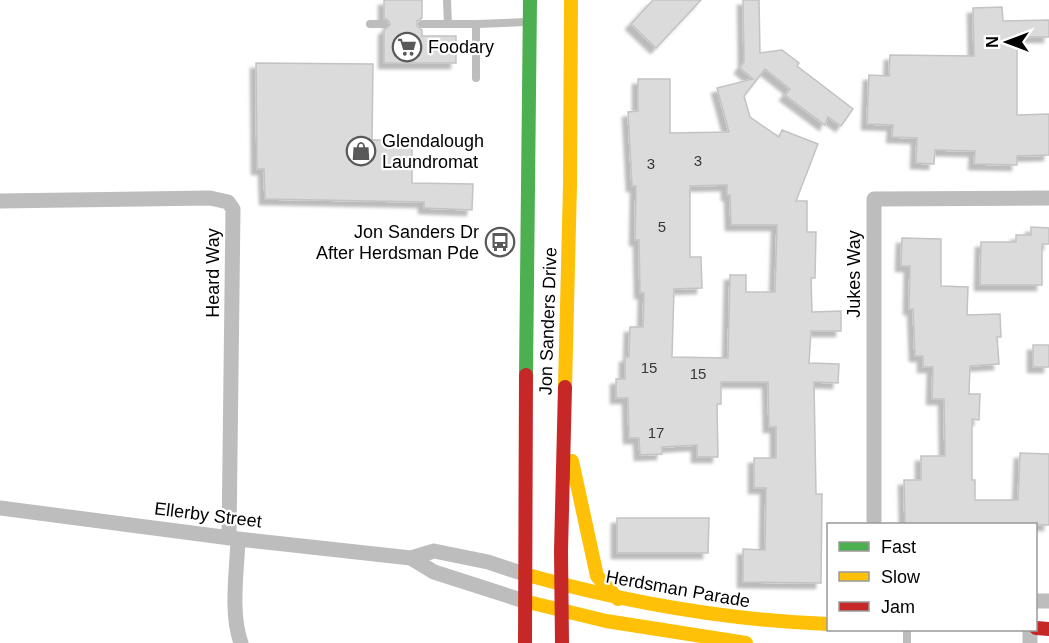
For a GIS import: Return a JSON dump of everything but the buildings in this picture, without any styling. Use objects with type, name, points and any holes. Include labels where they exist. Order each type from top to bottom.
[{"type":"main road","name":"Jon Sanders Drive","points":[[525,643],[530,0]]},
{"type":"main road","name":"Jon Sanders Drive","points":[[562,643],[563,417],[570,185],[571,0]]},
{"type":"main road","points":[[563,417],[597,576],[618,598]]},
{"type":"main road","name":"Herdsman Parade","points":[[524,574],[561,585],[698,614],[750,620],[827,624]]},
{"type":"main road","points":[[524,601],[562,612],[746,643]]},
{"type":"street","name":"Heard Way","points":[[0,201],[210,198],[228,202],[233,209],[234,538]]},
{"type":"street","name":"Jukes Way","points":[[874,523],[874,199],[1049,198]]},
{"type":"street","name":"Ellerby Street","points":[[0,508],[411,558],[434,551],[488,562],[524,574]]},
{"type":"street","points":[[234,538],[237,631],[241,643]]},
{"type":"street","name":"Ellerby Street","points":[[411,558],[435,572],[524,601]]},
{"type":"lane","points":[[447,0],[448,24]]},
{"type":"lane","points":[[422,24],[530,21]]},
{"type":"lane","points":[[370,24],[384,24]]},
{"type":"lane","points":[[476,24],[476,78]]},
{"type":"traffic: fast","points":[[526,375],[530,0]]},
{"type":"traffic: slow","points":[[565,387],[570,185],[571,0]]},
{"type":"traffic: slow","points":[[572,461],[597,576],[618,599]]},
{"type":"traffic: slow","points":[[524,574],[599,593],[674,608],[712,614],[827,624]]},
{"type":"traffic: slow","points":[[524,601],[606,621],[746,643]]},
{"type":"traffic: jam","points":[[525,643],[526,375]]},
{"type":"traffic: jam","points":[[562,643],[561,551],[565,387]]},
{"type":"traffic: jam","points":[[1037,628],[1049,629]]},
{"type":"place","name":"Foodary","points":[[407,47]]},
{"type":"place","name":"Glendalough Laundromat","points":[[361,151]]},
{"type":"place","name":"Jon Sanders Dr After Herdsman Pde","points":[[500,242]]}]
